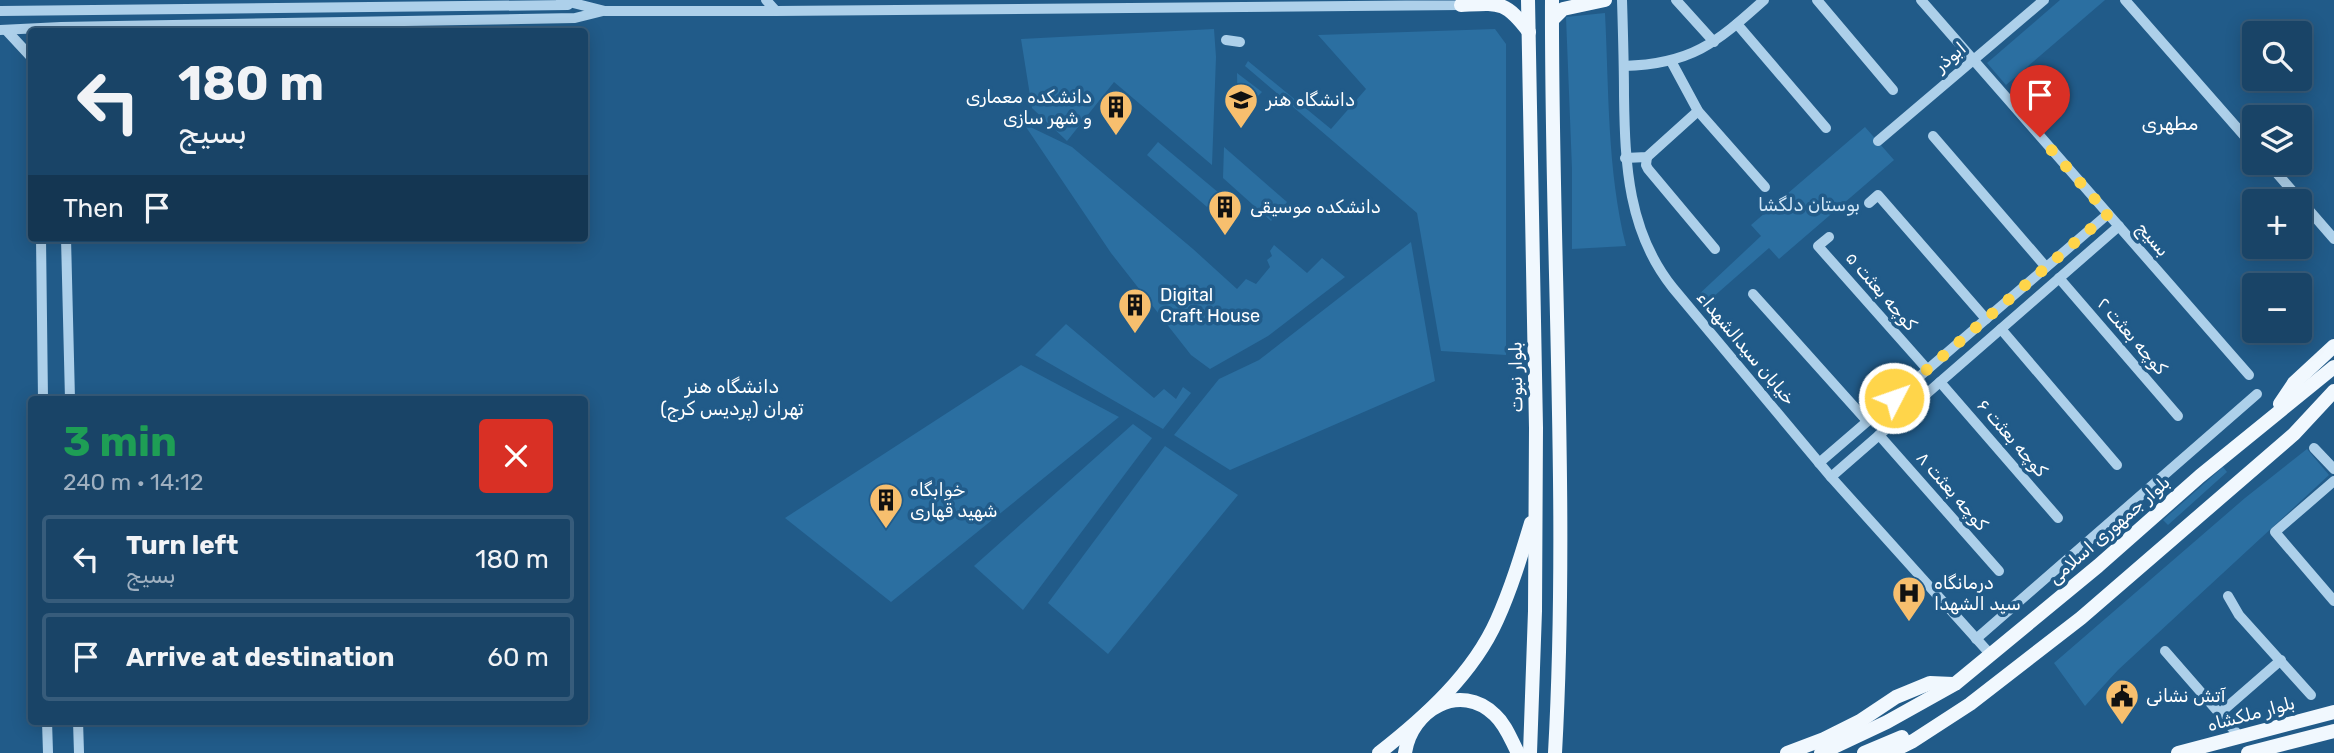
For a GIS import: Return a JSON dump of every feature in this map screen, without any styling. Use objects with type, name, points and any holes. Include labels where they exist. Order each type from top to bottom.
[{"type":"main road","name":"بلوار نبوت","points":[[1528,0],[1536,508],[1530,753]]},
{"type":"main road","points":[[1552,0],[1562,560],[1555,753]]},
{"type":"main road","points":[[1552,19],[1563,9],[1605,0]]},
{"type":"main road","points":[[1466,2],[1500,4],[1510,9],[1529,32]]},
{"type":"main road","points":[[1534,342],[1558,343]]},
{"type":"main road","points":[[2269,418],[2294,383],[2334,346]]},
{"type":"main road","name":"بلوار جمهوری اسلامی","points":[[1821,753],[1887,722],[1955,684],[2043,612],[2200,475],[2333,367]]},
{"type":"main road","points":[[2294,434],[2334,391]]},
{"type":"main road","points":[[1889,753],[1913,741],[2005,679],[2294,434],[2334,406]]},
{"type":"main road","points":[[1379,753],[1453,687],[1475,657],[1496,623],[1516,572],[1536,508]]},
{"type":"main road","points":[[2043,612],[2048,628],[2062,633]]},
{"type":"main road","points":[[1787,753],[1824,739],[1860,721],[1896,697],[1930,683],[1955,684]]},
{"type":"main road","points":[[1405,753],[1411,730],[1426,712],[1445,703],[1461,700],[1479,704],[1495,715],[1508,732],[1518,753]]},
{"type":"main road","points":[[1864,753],[1963,709]]},
{"type":"main road","name":"بلوار ملکشاه","points":[[2178,753],[2334,712]]},
{"type":"main road","name":"بلوار ملکشاه","points":[[2248,753],[2334,731]]},
{"type":"main road","points":[[1903,753],[1913,741]]},
{"type":"street","points":[[561,0],[605,10]]},
{"type":"street","points":[[766,0],[776,12]]},
{"type":"street","name":"خیابان سیدالشهداء","points":[[1622,0],[1625,158],[1637,222],[1661,274],[1831,477],[1991,655]]},
{"type":"street","points":[[1676,0],[1714,41]]},
{"type":"street","points":[[1624,66],[1655,65],[1696,52],[1737,24],[1764,0]]},
{"type":"street","points":[[1817,0],[1893,90]]},
{"type":"street","name":"بسیج","points":[[1921,0],[2249,375]]},
{"type":"street","name":"ابوذر","points":[[1878,141],[1973,60],[2030,4],[2044,0]]},
{"type":"street","points":[[2125,0],[2242,133]]},
{"type":"street","points":[[0,11],[477,3],[573,5],[605,10],[776,12],[956,4],[1466,2]]},
{"type":"street","points":[[477,3],[480,20]]},
{"type":"street","points":[[108,28],[575,18],[605,10]]},
{"type":"street","points":[[1737,24],[1826,128]]},
{"type":"street","points":[[3,30],[28,30]]},
{"type":"street","points":[[3,30],[28,54]]},
{"type":"street","points":[[1226,40],[1240,42]]},
{"type":"street","points":[[1671,61],[1698,111],[1765,187]]},
{"type":"street","points":[[1625,158],[1647,157],[1698,111]]},
{"type":"street","points":[[1933,136],[2046,267]]},
{"type":"street","points":[[1647,157],[1648,169],[1715,249]]},
{"type":"street","points":[[2278,175],[2334,239]]},
{"type":"street","points":[[1869,203],[1878,195],[1986,319]]},
{"type":"street","points":[[1819,463],[2108,214]]},
{"type":"street","points":[[1831,477],[2119,226]]},
{"type":"street","name":"کوچه بعثت ۵","points":[[1829,237],[1818,246],[1927,369]]},
{"type":"street","points":[[41,242],[43,396]]},
{"type":"street","points":[[66,242],[70,396]]},
{"type":"street","name":"کوچه بعثت ۲","points":[[2059,278],[2178,416]]},
{"type":"street","points":[[2016,293],[2028,306]]},
{"type":"street","points":[[1753,294],[1867,421]]},
{"type":"street","points":[[2001,329],[2117,465]]},
{"type":"street","points":[[1958,343],[1969,356]]},
{"type":"street","name":"کوچه بعثت ۶","points":[[1940,382],[2058,518]]},
{"type":"street","points":[[1976,639],[2258,394]]},
{"type":"street","points":[[1894,398],[1906,411]]},
{"type":"street","name":"کوچه بعثت ۸","points":[[1879,435],[1999,570]]},
{"type":"street","points":[[1838,446],[1842,457],[1850,460]]},
{"type":"street","points":[[2315,448],[2334,470]]},
{"type":"street","points":[[2334,481],[2275,533],[2334,601]]},
{"type":"street","points":[[2228,596],[2239,615],[2311,695]]},
{"type":"street","points":[[2165,651],[2240,737]]},
{"type":"street","points":[[2219,714],[2281,660]]},
{"type":"street","points":[[47,725],[48,753]]},
{"type":"street","points":[[78,725],[79,753]]},
{"type":"green space","points":[[2060,0],[2105,0],[2006,85],[1987,63]]},
{"type":"green space","points":[[1605,13],[1612,159],[1626,246],[1572,249],[1566,17]]},
{"type":"green space","points":[[1214,29],[1216,57],[1212,165],[1114,82],[1067,141],[1032,108],[1021,39]]},
{"type":"green space","points":[[1495,29],[1506,44],[1506,355],[1441,351],[1417,213],[1245,66],[1248,61],[1331,129],[1366,89],[1318,35]]},
{"type":"green space","points":[[1237,73],[1262,92],[1238,116]]},
{"type":"green space","points":[[1024,124],[1072,147],[1237,289],[1246,279],[1256,284],[1270,267],[1267,260],[1272,256],[1270,251],[1274,245],[1307,273],[1322,258],[1345,277],[1268,336],[1210,369],[1191,355],[1111,253]]},
{"type":"green space","name":"بوستان دلگشا","points":[[1865,127],[1894,160],[1779,259],[1769,248],[1704,305],[1696,297],[1761,236],[1751,225]]},
{"type":"green space","points":[[1158,142],[1219,193],[1207,207],[1147,155]]},
{"type":"green space","points":[[1224,147],[1287,202],[1271,221],[1223,178]]},
{"type":"green space","points":[[1411,242],[1435,381],[1230,470],[1174,435],[1219,379],[1259,360]]},
{"type":"green space","points":[[1066,324],[1154,398],[1164,389],[1176,399],[1183,387],[1191,393],[1163,429],[1035,355]]},
{"type":"green space","points":[[1021,365],[1119,417],[891,602],[785,518]]},
{"type":"green space","points":[[1133,424],[1152,438],[1023,610],[974,566]]},
{"type":"green space","points":[[1165,446],[1238,495],[1108,654],[1048,603]]},
{"type":"green space","points":[[2307,449],[2329,475],[2118,670],[2085,706],[2054,663],[2245,498]]},
{"type":"green space","points":[[2223,467],[2227,472],[2168,525],[2163,520]]},
{"type":"place","name":"دانشگاه هنر","points":[[1241,130]]},
{"type":"place","name":"دانشکده معماری و شهر سازی","points":[[1116,137]]},
{"type":"place","name":"دانشکده موسیقی","points":[[1225,237]]},
{"type":"place","name":"Digital Craft House","points":[[1135,335]]},
{"type":"place","name":"خوابگاه شهید قهاری","points":[[886,530]]},
{"type":"place","name":"درمانگاه سید الشهدا","points":[[1909,623]]},
{"type":"place","name":"آتش نشانی","points":[[2122,726]]},
{"type":"district","name":"مطهری","points":[[2170,123]]},
{"type":"district","name":"دانشگاه هنر تهران (پردیس کرج)","points":[[732,397]]},
{"type":"route","points":[[1894,398],[2108,214],[2040,137]]}]
